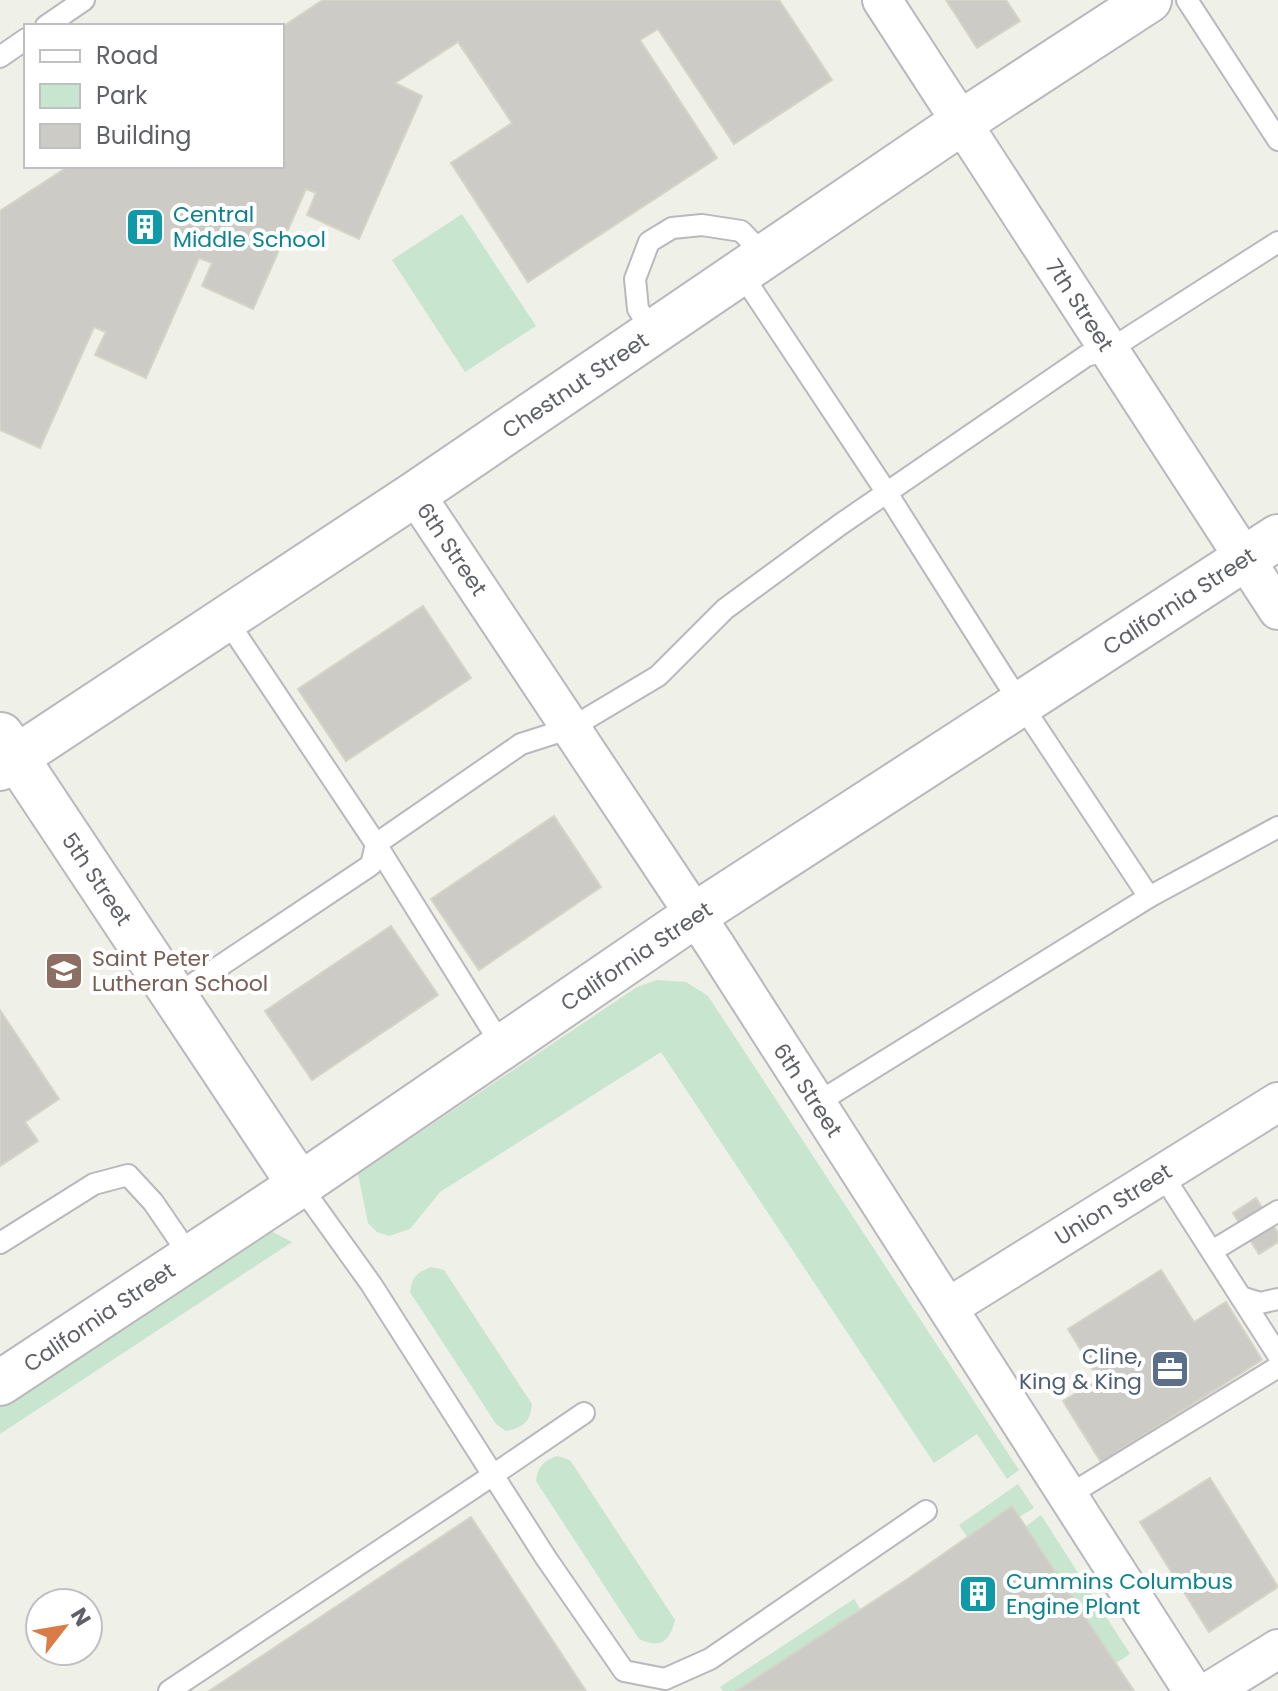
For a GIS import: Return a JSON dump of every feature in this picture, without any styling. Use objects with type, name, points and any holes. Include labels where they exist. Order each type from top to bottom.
[{"type":"street","name":"7th Street","points":[[882,0],[1109,350],[1261,548],[1278,610]]},
{"type":"street","name":"Chestnut Street","points":[[5,753],[226,619],[962,122],[1149,0]]},
{"type":"street","name":"6th Street","points":[[415,494],[695,915],[1193,1691]]},
{"type":"street","name":"California Street","points":[[0,1383],[300,1185],[695,915],[1261,548]]},
{"type":"street","name":"5th Street","points":[[5,753],[175,996],[300,1185]]},
{"type":"street","name":"Union Street","points":[[949,1307],[1278,1102]]},
{"type":"street","points":[[1210,1691],[1278,1649]]},
{"type":"lane","points":[[49,24],[84,0]]},
{"type":"lane","points":[[1187,0],[1278,140]]},
{"type":"lane","points":[[0,57],[24,40]]},
{"type":"lane","points":[[653,332],[638,309],[635,279],[649,242],[672,228],[702,225],[741,231],[753,265],[887,493],[1149,897]]},
{"type":"lane","points":[[175,996],[371,865],[376,844],[521,744],[571,728],[658,676],[725,609],[1086,356],[1109,350],[1278,242]]},
{"type":"lane","points":[[226,619],[376,844],[502,1046]]},
{"type":"lane","points":[[817,1103],[1149,897],[1278,827]]},
{"type":"lane","points":[[1162,1174],[1278,1355]]},
{"type":"lane","points":[[0,1243],[94,1184],[128,1175],[153,1202],[190,1256]]},
{"type":"lane","points":[[300,1185],[371,1284],[546,1558],[624,1671],[665,1679],[710,1659],[926,1511]]},
{"type":"lane","points":[[1212,1251],[1278,1211]]},
{"type":"lane","points":[[1241,1297],[1260,1303],[1278,1299]]},
{"type":"lane","points":[[1069,1495],[1278,1367]]},
{"type":"lane","points":[[169,1691],[584,1413]]},
{"type":"green space","points":[[462,214],[536,326],[465,372],[392,260]]},
{"type":"green space","points":[[657,980],[686,982],[708,996],[1019,1470],[1007,1479],[977,1434],[934,1463],[661,1052],[440,1192],[410,1229],[389,1236],[377,1232],[368,1223],[358,1174],[637,987]]},
{"type":"green space","points":[[269,1230],[292,1242],[0,1434],[0,1407]]},
{"type":"green space","points":[[431,1267],[444,1270],[532,1404],[528,1419],[517,1428],[506,1431],[496,1424],[410,1292],[416,1276]]},
{"type":"green space","points":[[557,1456],[570,1460],[675,1620],[663,1642],[639,1639],[536,1481],[542,1465]]},
{"type":"green space","points":[[1018,1484],[1034,1508],[968,1538],[959,1525]]},
{"type":"green space","points":[[1041,1515],[1130,1654],[1116,1663],[1025,1527]]},
{"type":"green space","points":[[854,1599],[861,1610],[736,1691],[723,1691],[720,1687]]},
{"type":"building","name":"Central Middle School","points":[[323,0],[779,0],[832,80],[734,144],[658,29],[640,40],[717,158],[528,282],[451,163],[512,123],[458,42],[395,83],[422,96],[359,239],[307,215],[316,193],[306,189],[253,309],[202,286],[212,263],[199,258],[146,378],[95,355],[106,332],[94,327],[40,448],[0,430],[0,211],[66,168],[284,168],[284,26]]},
{"type":"building","points":[[946,0],[1006,0],[1020,21],[977,48]]},
{"type":"building","points":[[423,606],[471,678],[346,761],[298,689]]},
{"type":"building","points":[[554,816],[601,887],[479,970],[431,899]]},
{"type":"building","points":[[391,926],[438,995],[312,1080],[265,1011]]},
{"type":"building","points":[[0,1010],[59,1099],[25,1122],[38,1141],[0,1166]]},
{"type":"building","points":[[1256,1198],[1278,1233],[1278,1242],[1259,1254],[1233,1213]]},
{"type":"building","name":"Cline, King & King","points":[[1161,1270],[1194,1322],[1226,1302],[1262,1360],[1101,1462],[1063,1401],[1099,1379],[1068,1329]]},
{"type":"building","points":[[1210,1478],[1278,1587],[1209,1632],[1140,1522]]},
{"type":"building","name":"Cummins Columbus Engine Plant","points":[[1012,1506],[1134,1691],[736,1691],[906,1580]]},
{"type":"building","points":[[471,1517],[586,1691],[209,1691]]},
{"type":"place","name":"Central Middle School","points":[[145,227]]},
{"type":"place","name":"Saint Peter Lutheran School","points":[[64,971]]},
{"type":"place","name":"Cline, King & King","points":[[1170,1369]]},
{"type":"place","name":"Cummins Columbus Engine Plant","points":[[978,1594]]}]
